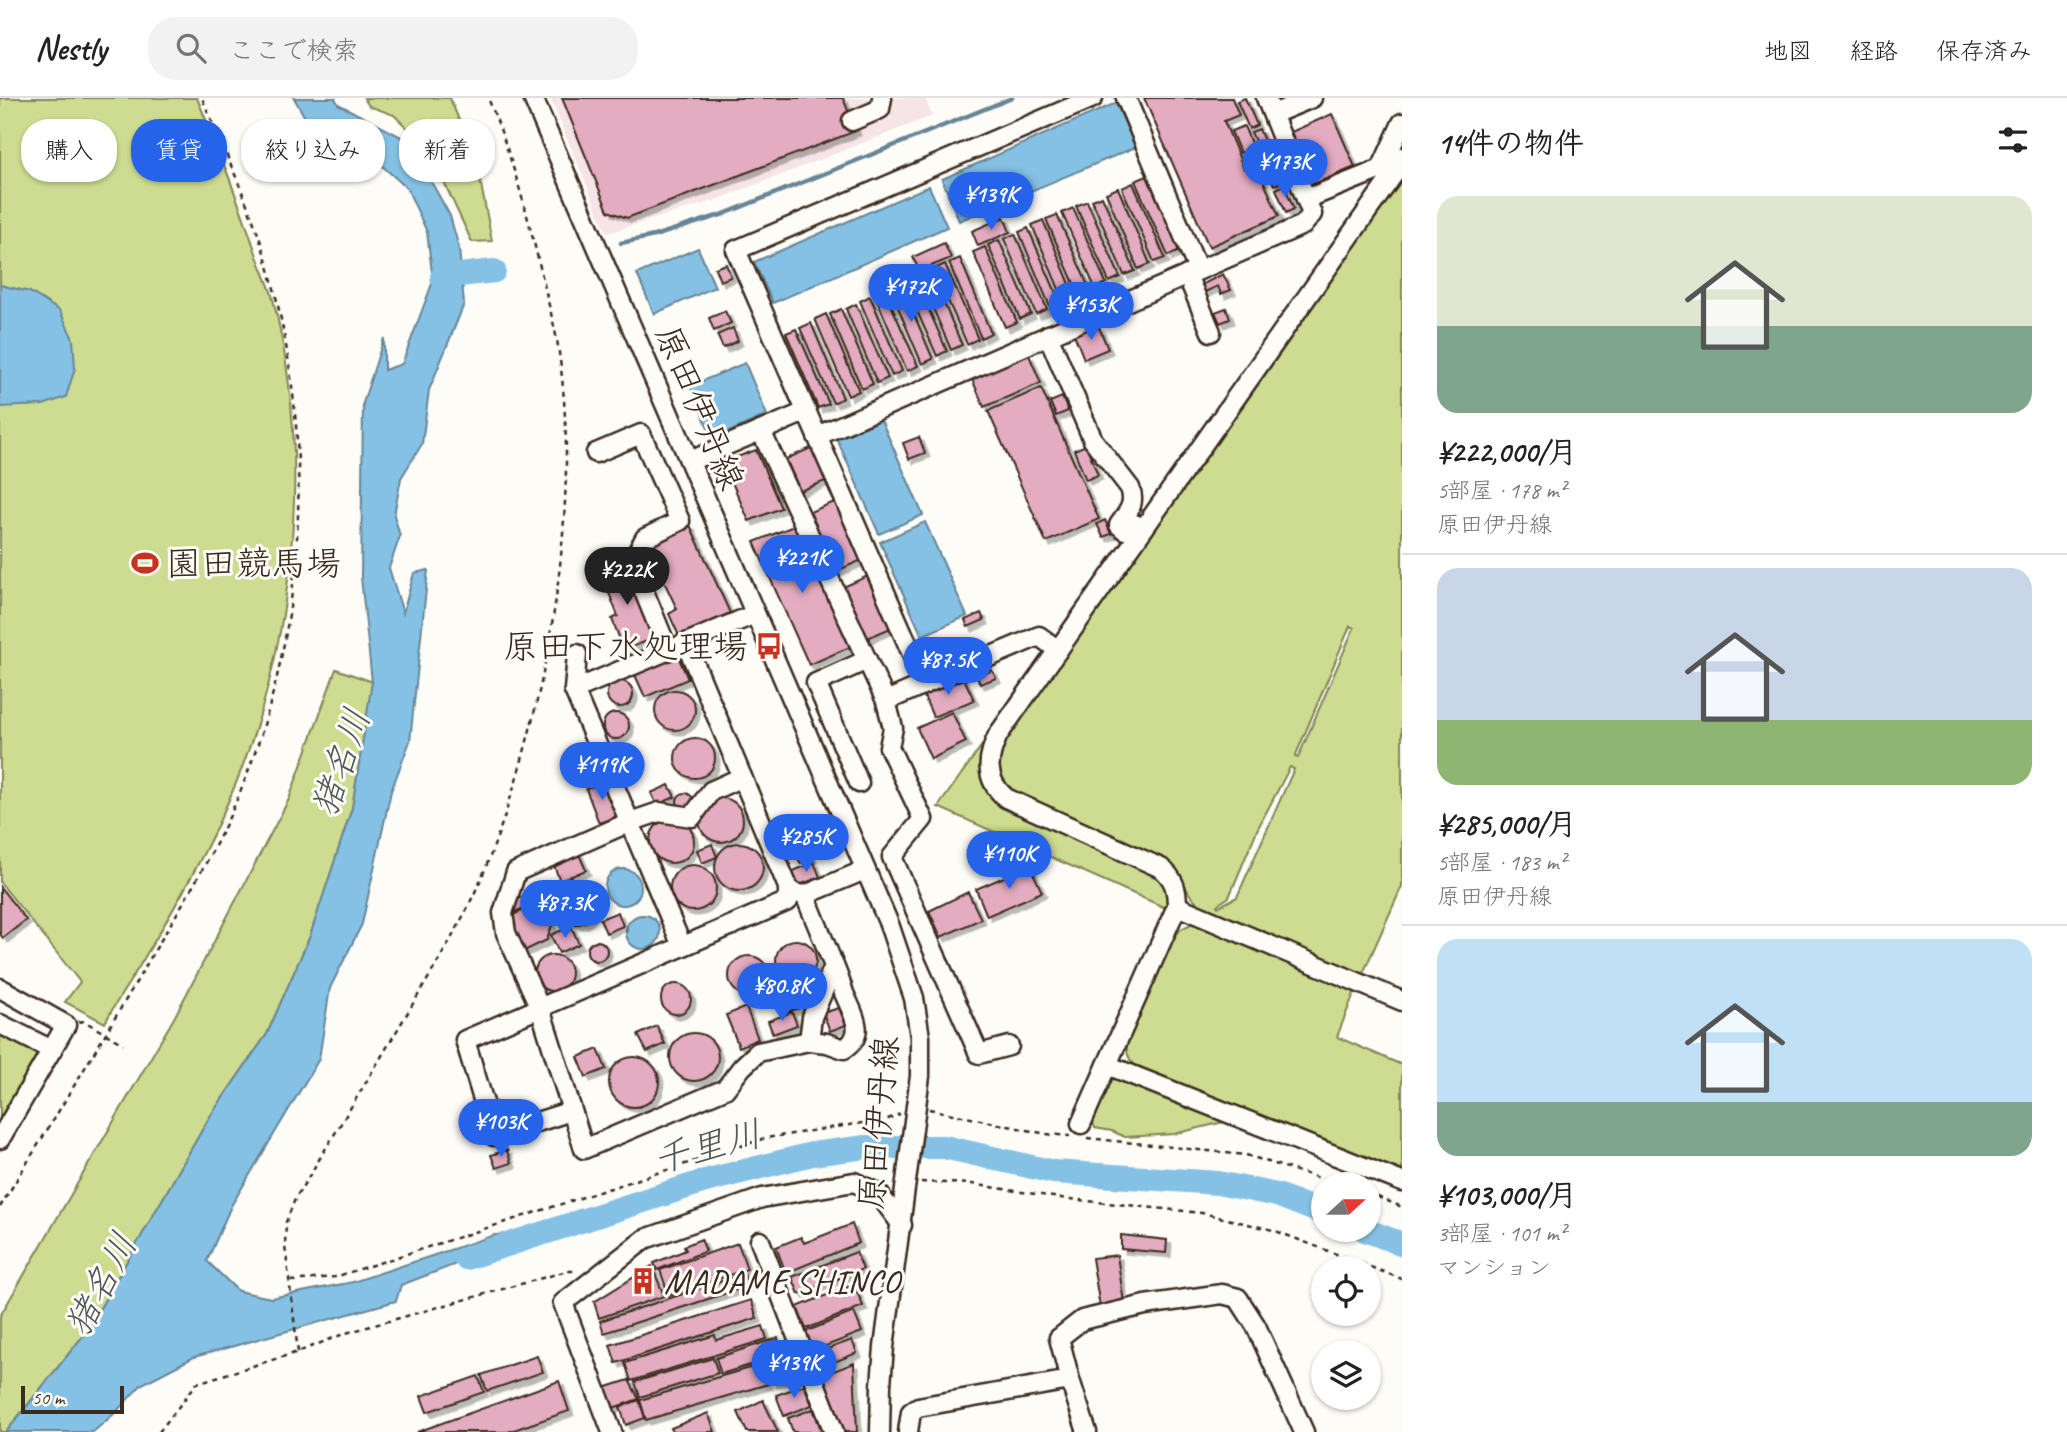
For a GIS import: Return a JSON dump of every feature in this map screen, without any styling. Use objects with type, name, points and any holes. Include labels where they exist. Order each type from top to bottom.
[{"type":"street","name":"原田伊丹線","points":[[533,98],[889,924],[914,998],[920,1037],[917,1112],[884,1347],[880,1432]]},
{"type":"street","points":[[852,121],[880,109],[882,98]]},
{"type":"street","points":[[925,684],[736,250],[1093,98]]},
{"type":"street","points":[[1126,98],[1193,272],[1211,332]]},
{"type":"street","points":[[817,436],[1303,225],[1312,214],[1269,106],[1312,98]]},
{"type":"street","points":[[1307,199],[1381,169],[1402,123]]},
{"type":"street","points":[[1080,1133],[1177,906],[1173,882],[1170,875],[1161,868],[1006,798],[992,783],[988,763],[998,735],[1393,175],[1402,157]]},
{"type":"street","points":[[1048,335],[1093,440],[1130,488],[1132,506],[1119,525],[1125,530],[1132,523],[1144,528]]},
{"type":"street","points":[[690,461],[805,412]]},
{"type":"street","points":[[761,431],[886,701],[893,728],[889,747],[923,819],[892,857],[979,1055],[1009,1046]]},
{"type":"street","points":[[596,453],[641,434],[676,510],[680,521],[645,538],[632,562],[668,650]]},
{"type":"street","points":[[676,510],[706,499]]},
{"type":"street","points":[[574,690],[755,614]]},
{"type":"street","points":[[886,701],[1039,636],[1058,650]]},
{"type":"street","points":[[686,643],[742,777],[856,1016],[856,1032],[853,1043],[844,1049],[827,1042],[809,1041],[758,1052],[725,1089],[584,1149],[540,1008],[506,933],[503,913],[516,872],[659,811],[692,817],[710,791],[742,777]]},
{"type":"street","points":[[577,654],[574,690],[682,946]]},
{"type":"street","points":[[790,694],[867,660]]},
{"type":"street","points":[[816,682],[859,783]]},
{"type":"street","points":[[571,1111],[494,1136],[465,1040],[788,901],[797,893],[866,870]]},
{"type":"street","points":[[1177,906],[1402,1001]]},
{"type":"street","points":[[809,1041],[812,1017],[834,966]]},
{"type":"street","points":[[0,988],[75,1023],[52,1050],[0,1139]]},
{"type":"street","points":[[0,1024],[52,1050]]},
{"type":"street","points":[[1107,1065],[1402,1182]]},
{"type":"street","points":[[612,1432],[563,1303],[645,1239],[762,1198],[855,1182],[878,1194],[902,1225]]},
{"type":"street","points":[[760,1241],[834,1432]]},
{"type":"street","points":[[1087,1432],[1059,1338],[1082,1320],[1145,1305],[1222,1294],[1238,1298],[1256,1325],[1304,1432]]},
{"type":"street","points":[[908,1432],[911,1412],[918,1407],[1070,1380]]},
{"type":"path","points":[[0,1207],[207,862],[238,797],[260,738],[275,682],[296,557],[299,497],[296,421],[286,344],[271,276],[249,209],[202,98]]},
{"type":"path","points":[[298,1352],[285,1246],[286,1222],[295,1199],[442,956],[485,868],[516,780],[541,682],[559,572],[565,492],[565,419],[559,352],[530,226],[507,143],[488,98]]},
{"type":"path","points":[[75,1023],[106,1034],[123,1044]]},
{"type":"path","points":[[291,1281],[335,1277],[766,1138],[917,1112],[1046,1134],[1080,1133],[1246,1155],[1311,1176]]},
{"type":"path","points":[[908,1177],[1060,1198],[1202,1213],[1273,1230],[1402,1279]]},
{"type":"path","points":[[1381,1198],[1402,1206]]},
{"type":"path","points":[[159,1432],[197,1383],[298,1352],[346,1333],[567,1271],[580,1270],[589,1283]]},
{"type":"shaded area","points":[[550,98],[925,98],[932,116],[716,200],[607,233]]},
{"type":"green space","name":"園田競馬場","points":[[0,98],[197,98],[206,119],[131,119],[131,182],[227,182],[227,171],[272,295],[285,357],[292,421],[294,487],[291,552],[282,618],[269,681],[251,743],[228,802],[200,861],[105,1023],[65,1002],[80,982],[0,882]]},
{"type":"green space","points":[[364,98],[450,98],[459,119],[399,120],[394,115],[369,106]]},
{"type":"green space","points":[[1402,169],[1402,886],[1361,978],[1259,935],[1202,907],[1190,895],[1177,871],[1168,865],[1018,797],[999,780],[998,750]],"holes":[[[1350,626],[1354,628],[1298,758],[1295,757]],[[1290,767],[1294,769],[1237,897],[1218,907],[1217,905],[1229,897],[1257,830]]]},
{"type":"green space","points":[[444,182],[481,182],[492,241],[472,242]]},
{"type":"green space","points":[[336,669],[373,682],[352,808],[310,936],[267,1034],[209,1118],[87,1331],[6,1432],[0,1432],[0,1316],[174,1018],[289,799]]},
{"type":"green space","points":[[985,741],[980,770],[984,783],[993,796],[1154,871],[1167,888],[1168,909],[938,807]]},
{"type":"green space","points":[[1193,923],[1200,923],[1356,988],[1337,1037],[1402,1065],[1402,1175],[1153,1075],[1131,1060],[1127,1044],[1171,942],[1181,929]]},
{"type":"green space","points":[[0,1032],[40,1052],[0,1121]]},
{"type":"green space","points":[[1113,1076],[1228,1121],[1174,1134],[1125,1137],[1095,1128],[1091,1117],[1107,1078]]},
{"type":"water","name":"猪名川","points":[[294,98],[335,98],[338,104],[367,119],[306,119]]},
{"type":"water","points":[[1116,103],[1136,147],[959,221],[942,179]]},
{"type":"water","name":"猪名川","points":[[385,128],[399,136],[399,181],[385,169]]},
{"type":"water","name":"猪名川","points":[[400,182],[431,182],[450,216],[459,248],[464,304],[429,390],[422,444],[401,478],[394,515],[400,536],[389,568],[403,613],[414,573],[428,570],[410,741],[391,791],[362,924],[330,988],[319,1059],[231,1206],[207,1261],[238,1291],[271,1298],[353,1282],[495,1235],[543,1231],[401,1285],[396,1301],[194,1357],[142,1384],[93,1432],[6,1432],[87,1331],[209,1118],[267,1034],[310,936],[352,808],[372,682],[361,577],[363,403],[384,338],[384,370],[402,364],[433,281],[427,232],[407,188]]},
{"type":"water","points":[[929,186],[947,227],[773,303],[754,262]]},
{"type":"water","points":[[698,248],[715,287],[654,314],[637,274]]},
{"type":"water","points":[[0,285],[30,292],[60,311],[73,339],[75,368],[66,397],[43,405],[0,407]]},
{"type":"water","points":[[745,363],[767,415],[713,439],[690,386]]},
{"type":"water","points":[[881,420],[923,515],[879,534],[837,439]]},
{"type":"water","points":[[925,522],[967,616],[922,636],[880,542]]},
{"type":"water","points":[[623,869],[636,874],[641,887],[636,900],[623,905],[610,900],[605,887],[610,874]]},
{"type":"water","points":[[643,915],[655,920],[660,932],[655,944],[643,949],[631,944],[626,932],[631,920]]},
{"type":"building","points":[[562,98],[843,98],[856,131],[627,218],[608,211]]},
{"type":"building","points":[[1144,98],[1232,98],[1239,115],[1224,121],[1244,169],[1256,164],[1279,216],[1209,247]]},
{"type":"building","points":[[1245,98],[1257,125],[1249,129],[1237,101]]},
{"type":"building","points":[[1332,114],[1355,167],[1314,184],[1291,132]]},
{"type":"building","points":[[1244,126],[1253,148],[1240,153],[1231,131]]},
{"type":"building","points":[[1259,129],[1271,157],[1263,160],[1251,132]]},
{"type":"building","points":[[1272,160],[1282,182],[1274,185],[1264,164]]},
{"type":"building","points":[[1147,176],[1180,251],[1168,256],[1135,181]]},
{"type":"building","points":[[1133,183],[1165,258],[1154,262],[1122,188]]},
{"type":"building","points":[[1284,185],[1294,209],[1286,213],[1276,189]]},
{"type":"building","points":[[1118,188],[1150,264],[1138,269],[1106,193]]},
{"type":"building","points":[[1102,196],[1135,271],[1124,275],[1092,200]]},
{"type":"building","points":[[1087,201],[1120,277],[1109,282],[1076,206]]},
{"type":"building","points":[[1073,208],[1106,283],[1095,288],[1062,213]]},
{"type":"building","points":[[1057,215],[1090,290],[1079,295],[1046,219]]},
{"type":"building","points":[[1004,217],[1010,232],[978,246],[972,231]]},
{"type":"building","points":[[1043,220],[1075,296],[1064,301],[1032,225]]},
{"type":"building","points":[[1028,228],[1060,302],[1050,307],[1019,232]]},
{"type":"building","points":[[1015,234],[1047,309],[1036,314],[1004,239]]},
{"type":"building","points":[[999,240],[1031,314],[1020,319],[988,245]]},
{"type":"building","points":[[944,243],[951,258],[919,271],[913,257]]},
{"type":"building","points":[[985,247],[1017,322],[1005,327],[973,252]]},
{"type":"building","points":[[960,258],[991,333],[981,338],[949,263]]},
{"type":"building","points":[[726,264],[731,277],[720,281],[715,268]]},
{"type":"building","points":[[945,264],[978,339],[967,344],[934,269]]},
{"type":"building","points":[[930,271],[962,345],[951,350],[919,276]]},
{"type":"building","points":[[1223,274],[1231,290],[1221,294],[1218,286],[1205,292],[1201,285]]},
{"type":"building","points":[[915,278],[947,351],[937,356],[904,282]]},
{"type":"building","points":[[901,284],[933,359],[922,364],[890,289]]},
{"type":"building","points":[[1107,290],[1113,301],[1088,313],[1082,301]]},
{"type":"building","points":[[885,291],[918,366],[907,371],[875,295]]},
{"type":"building","points":[[870,296],[902,371],[892,376],[860,301]]},
{"type":"building","points":[[856,304],[888,378],[877,383],[846,309]]},
{"type":"building","points":[[1226,308],[1230,319],[1220,323],[1215,312]]},
{"type":"building","points":[[841,309],[873,384],[862,389],[830,314]]},
{"type":"building","points":[[725,311],[731,323],[714,331],[709,318]]},
{"type":"building","points":[[826,314],[859,391],[848,396],[815,319]]},
{"type":"building","points":[[811,323],[843,398],[833,403],[800,328]]},
{"type":"building","points":[[1099,327],[1108,349],[1084,359],[1074,334]]},
{"type":"building","points":[[733,328],[738,341],[723,348],[717,335]]},
{"type":"building","points":[[796,329],[829,404],[818,408],[786,333]]},
{"type":"building","points":[[1029,355],[1041,383],[984,407],[972,379]]},
{"type":"building","points":[[1041,388],[1099,519],[1046,542],[988,411]]},
{"type":"building","points":[[1062,397],[1068,411],[1056,416],[1050,402]]},
{"type":"building","points":[[919,437],[925,453],[909,459],[903,443]]},
{"type":"building","points":[[1086,445],[1098,475],[1086,480],[1074,450]]},
{"type":"building","points":[[813,447],[828,480],[800,491],[786,459]]},
{"type":"building","points":[[756,450],[781,508],[749,521],[723,462]]},
{"type":"building","points":[[837,501],[862,560],[834,572],[807,513]]},
{"type":"building","points":[[1105,520],[1111,534],[1103,537],[1097,524]]},
{"type":"building","points":[[690,525],[730,613],[679,636],[669,614],[677,609],[646,543]]},
{"type":"building","points":[[796,525],[850,647],[809,665],[754,542]]},
{"type":"building","points":[[623,561],[655,638],[624,650],[612,619],[618,616],[600,570]]},
{"type":"building","points":[[870,575],[893,627],[863,640],[841,588]]},
{"type":"building","points":[[981,613],[984,620],[968,627],[965,620]]},
{"type":"building","points":[[678,656],[688,679],[645,697],[635,675]]},
{"type":"building","points":[[992,670],[996,678],[980,684],[977,677]]},
{"type":"building","points":[[963,676],[974,700],[933,717],[923,694]]},
{"type":"building","points":[[620,681],[629,685],[633,694],[629,703],[620,707],[611,703],[607,694],[611,685]]},
{"type":"building","points":[[675,690],[683,691],[689,696],[694,702],[694,718],[689,724],[683,729],[675,730],[667,729],[661,724],[656,718],[655,710],[656,702],[661,696],[667,691]]},
{"type":"building","points":[[952,712],[966,742],[931,759],[917,728]]},
{"type":"building","points":[[616,713],[625,717],[629,726],[625,735],[616,739],[607,735],[603,726],[607,717]]},
{"type":"building","points":[[695,738],[703,739],[709,744],[714,750],[714,766],[709,772],[703,777],[695,778],[687,777],[681,772],[676,766],[675,758],[676,750],[681,744],[687,739]]},
{"type":"building","points":[[605,781],[618,816],[599,823],[586,789]]},
{"type":"building","points":[[669,785],[675,797],[657,805],[651,793]]},
{"type":"building","points":[[682,793],[688,793],[693,801],[691,807],[682,809],[677,804],[677,798]]},
{"type":"building","points":[[721,798],[730,799],[737,804],[742,811],[742,829],[737,836],[730,841],[721,842],[712,841],[705,836],[700,829],[699,820],[700,811],[705,804],[712,799]]},
{"type":"building","points":[[672,819],[688,825],[694,841],[688,857],[672,863],[656,857],[650,841],[656,825]]},
{"type":"building","points":[[797,824],[812,859],[800,863],[786,829]]},
{"type":"building","points":[[739,843],[756,850],[763,867],[756,884],[739,891],[722,884],[715,867],[722,850]]},
{"type":"building","points":[[712,844],[717,857],[702,863],[697,850]]},
{"type":"building","points":[[578,852],[586,870],[560,881],[553,863]]},
{"type":"building","points":[[814,862],[820,877],[797,886],[791,872]]},
{"type":"building","points":[[693,865],[709,872],[716,888],[709,904],[693,911],[677,904],[670,888],[677,872]]},
{"type":"building","points":[[1030,866],[1042,892],[987,916],[976,889]]},
{"type":"building","points":[[0,887],[26,920],[3,938],[0,934]]},
{"type":"building","points":[[577,888],[589,894],[595,906],[589,918],[577,924],[565,918],[559,906],[565,894]]},
{"type":"building","points":[[533,892],[537,902],[513,913],[509,903]]},
{"type":"building","points":[[968,892],[981,919],[941,937],[929,911]]},
{"type":"building","points":[[542,902],[552,925],[547,940],[522,952],[506,918]]},
{"type":"building","points":[[618,912],[623,926],[606,933],[600,919]]},
{"type":"building","points":[[571,926],[579,944],[559,953],[551,935]]},
{"type":"building","points":[[796,940],[810,946],[816,960],[810,974],[796,980],[782,974],[776,960],[782,946]]},
{"type":"building","points":[[593,941],[601,941],[607,951],[601,961],[593,961],[587,955],[587,947]]},
{"type":"building","points":[[553,955],[565,961],[571,973],[565,985],[553,991],[541,985],[535,973],[541,961]]},
{"type":"building","points":[[749,956],[763,962],[769,976],[763,990],[749,996],[735,990],[729,976],[735,962]]},
{"type":"building","points":[[676,984],[687,988],[691,999],[687,1010],[676,1014],[665,1010],[661,999],[665,988]]},
{"type":"building","points":[[796,988],[802,1007],[783,1013],[777,994]]},
{"type":"building","points":[[746,1007],[758,1039],[739,1047],[726,1015]]},
{"type":"building","points":[[839,1008],[846,1025],[830,1031],[823,1013]]},
{"type":"building","points":[[792,1012],[797,1025],[773,1034],[768,1021]]},
{"type":"building","points":[[657,1026],[665,1044],[647,1052],[638,1035]]},
{"type":"building","points":[[694,1033],[703,1034],[711,1040],[717,1048],[717,1066],[711,1074],[703,1080],[694,1081],[685,1080],[677,1074],[671,1066],[670,1057],[671,1048],[677,1040],[685,1034]]},
{"type":"building","points":[[598,1049],[606,1069],[586,1077],[578,1057]]},
{"type":"building","points":[[634,1057],[652,1064],[659,1082],[652,1100],[634,1107],[616,1100],[609,1082],[616,1064]]},
{"type":"building","points":[[507,1150],[511,1163],[496,1168],[491,1155]]},
{"type":"building","points":[[852,1224],[859,1243],[786,1273],[776,1247],[801,1237],[804,1243]]},
{"type":"building","points":[[1121,1235],[1167,1240],[1166,1253],[1121,1249]]},
{"type":"building","points":[[701,1239],[706,1251],[657,1270],[654,1263],[686,1250],[684,1246]]},
{"type":"building","points":[[738,1243],[747,1269],[669,1296],[660,1270]]},
{"type":"building","points":[[856,1252],[863,1269],[799,1294],[792,1277]]},
{"type":"building","points":[[1117,1255],[1124,1303],[1100,1307],[1092,1258]]},
{"type":"building","name":"MADAME SHINCO","points":[[652,1266],[664,1296],[599,1318],[594,1302]]},
{"type":"building","points":[[744,1274],[748,1286],[604,1333],[600,1321]]},
{"type":"building","points":[[854,1284],[863,1306],[806,1329],[797,1307]]},
{"type":"building","points":[[751,1300],[757,1318],[616,1363],[610,1345]]},
{"type":"building","points":[[854,1312],[862,1332],[808,1353],[800,1334]]},
{"type":"building","points":[[763,1326],[767,1339],[631,1381],[625,1363],[715,1335],[716,1340]]},
{"type":"building","points":[[778,1338],[783,1355],[721,1374],[716,1358]]},
{"type":"building","points":[[852,1340],[857,1353],[819,1368],[814,1354]]},
{"type":"building","points":[[797,1354],[803,1374],[772,1383],[766,1364]]},
{"type":"building","points":[[537,1356],[543,1372],[487,1391],[481,1375]]},
{"type":"building","points":[[713,1358],[718,1373],[640,1397],[635,1382]]},
{"type":"building","points":[[854,1363],[857,1432],[839,1432],[818,1377]]},
{"type":"building","points":[[763,1364],[768,1384],[646,1420],[640,1400]]},
{"type":"building","points":[[478,1376],[484,1392],[427,1412],[421,1396]]},
{"type":"building","points":[[629,1380],[639,1399],[610,1409],[604,1388]]},
{"type":"building","points":[[559,1381],[569,1411],[508,1432],[417,1432]]},
{"type":"building","points":[[804,1385],[812,1405],[784,1416],[776,1395]]},
{"type":"building","points":[[639,1400],[645,1418],[626,1425],[620,1407]]},
{"type":"building","points":[[763,1400],[778,1432],[747,1432],[738,1412]]},
{"type":"building","points":[[813,1409],[822,1432],[793,1432],[788,1418]]},
{"type":"building","points":[[708,1413],[715,1432],[673,1432],[671,1428]]},
{"type":"waterway","points":[[621,243],[654,236],[724,214],[1012,98]]},
{"type":"waterway","points":[[442,277],[494,271]]},
{"type":"waterway","name":"千里川","points":[[466,1258],[705,1181],[812,1154],[866,1147],[944,1147],[1054,1172],[1218,1183],[1277,1195],[1311,1208]]},
{"type":"waterway","name":"千里川","points":[[1381,1236],[1402,1244]]},
{"type":"place","name":"園田競馬場","points":[[145,563]]},
{"type":"place","name":"原田下水処理場","points":[[769,646]]},
{"type":"place","name":"MADAME SHINCO","points":[[643,1281]]}]
